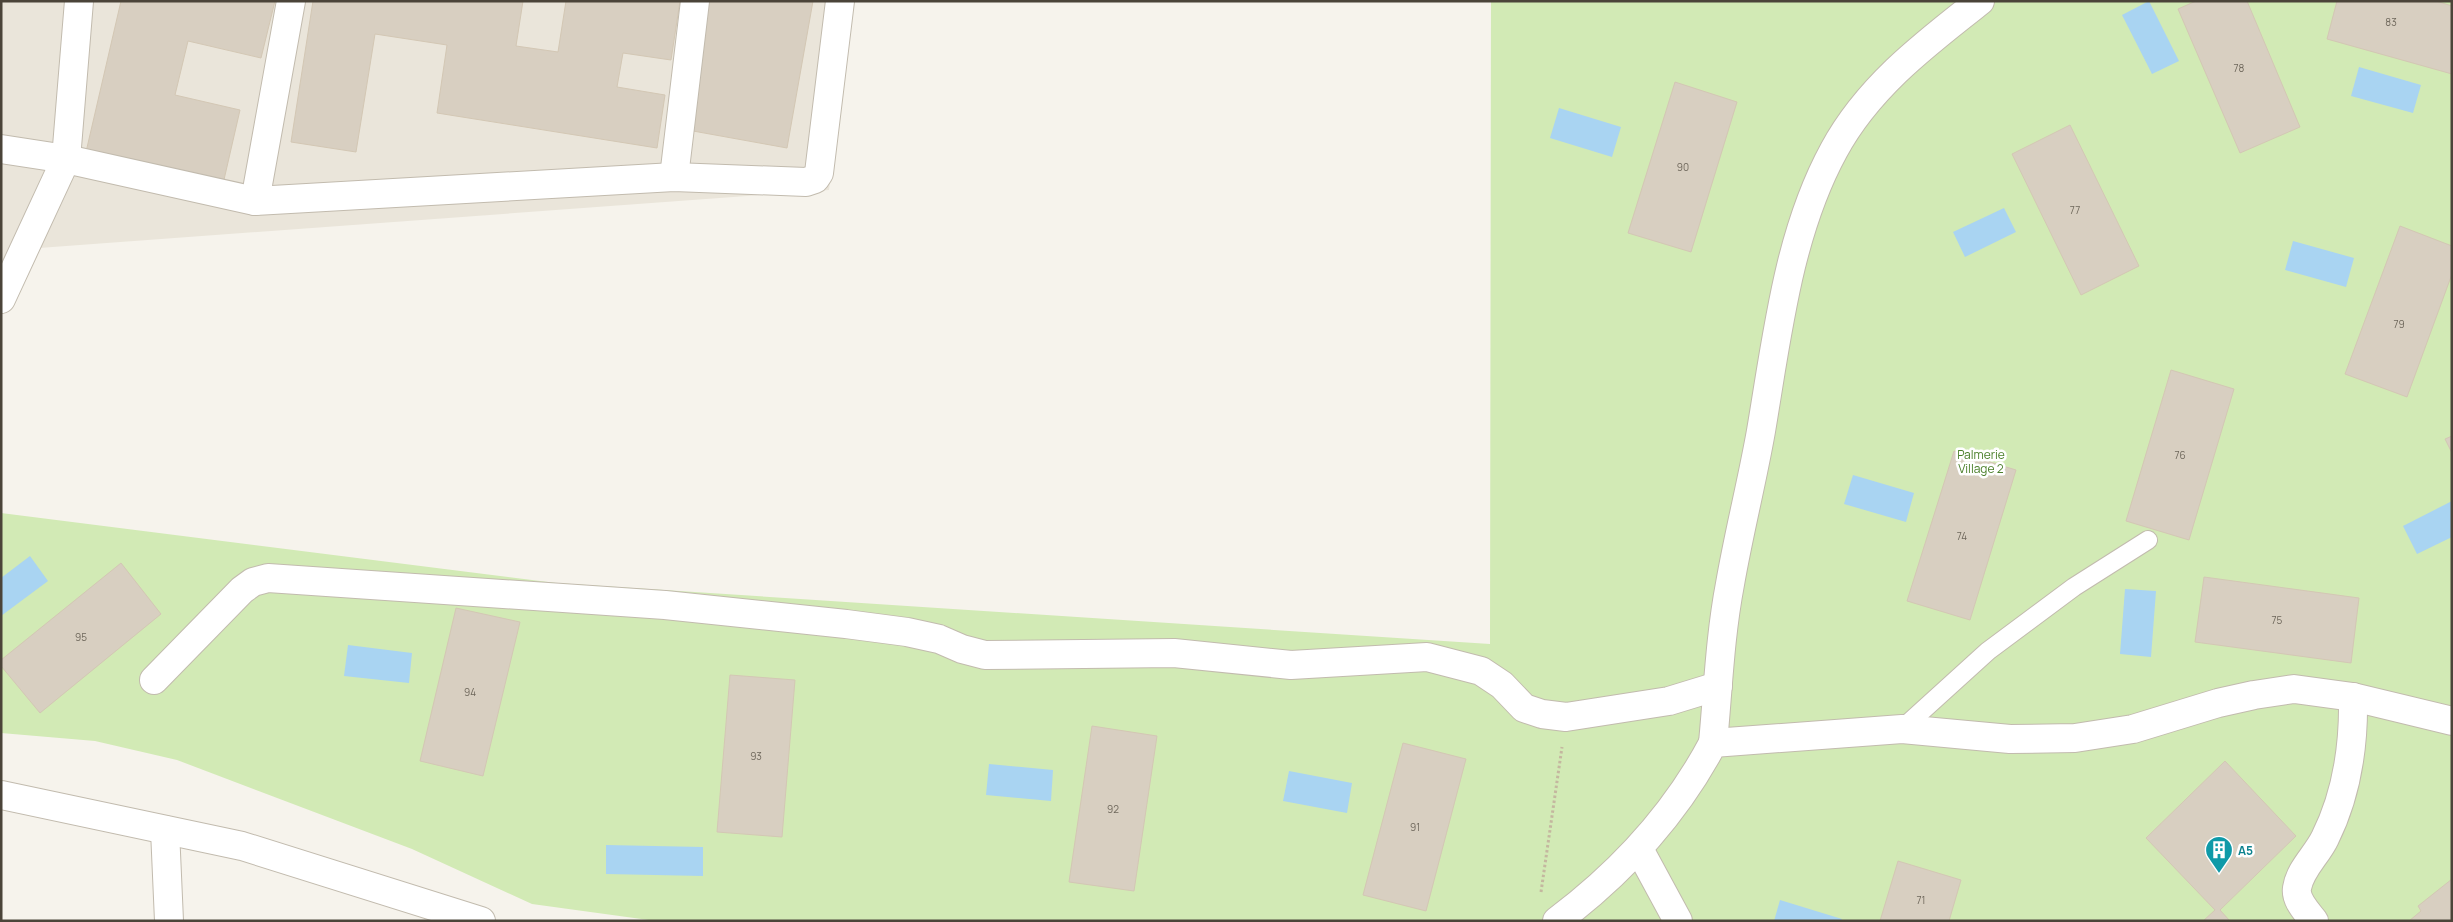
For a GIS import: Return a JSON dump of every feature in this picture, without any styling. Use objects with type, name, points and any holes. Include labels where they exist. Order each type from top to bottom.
[{"type":"street","points":[[1,299],[66,159],[79,1]]},
{"type":"street","points":[[256,201],[291,1]]},
{"type":"street","points":[[674,177],[695,1]]},
{"type":"street","points":[[1,149],[66,159],[256,201],[674,177],[806,182],[815,179],[819,173],[840,1]]},
{"type":"street","points":[[1557,921],[1587,898],[1639,849],[1697,773],[1713,743],[1721,641],[1730,584],[1755,462],[1780,313],[1809,207],[1834,149],[1867,100],[1924,44],[1980,1]]},
{"type":"street","points":[[154,680],[253,582],[268,578],[292,578],[665,605],[846,624],[907,632],[939,639],[962,649],[985,655],[1174,653],[1291,665],[1427,658],[1482,671],[1502,685],[1524,708],[1542,714],[1566,717],[1669,701],[1718,686]]},
{"type":"street","points":[[1713,743],[1902,729],[2010,739],[2075,738],[2133,729],[2218,703],[2294,689],[2353,697],[2452,721]]},
{"type":"street","points":[[2314,921],[2299,902],[2296,889],[2305,869],[2320,849],[2342,798],[2354,730],[2353,697]]},
{"type":"street","points":[[1,795],[242,846],[481,921]]},
{"type":"street","points":[[165,830],[169,921]]},
{"type":"street","points":[[1639,849],[1678,921]]},
{"type":"lane","points":[[1902,729],[1988,651],[2074,587],[2148,540]]},
{"type":"path","points":[[1541,895],[1566,717]]},
{"type":"shaded area","points":[[1,1],[853,1],[829,190],[12,250],[1,279]]},
{"type":"green space","name":"Palmerie Village 2","points":[[1491,1],[2452,1],[2452,921],[656,921],[532,904],[412,849],[177,760],[95,741],[1,733],[1,513],[556,583],[1490,644]]},
{"type":"water","points":[[2149,1],[2179,61],[2152,74],[2122,15]]},
{"type":"water","points":[[2359,67],[2421,85],[2413,113],[2351,96]]},
{"type":"water","points":[[1559,108],[1621,127],[1612,157],[1550,138]]},
{"type":"water","points":[[2004,208],[2016,232],[1965,257],[1953,232]]},
{"type":"water","points":[[2293,241],[2354,258],[2346,287],[2285,270]]},
{"type":"water","points":[[1853,475],[1914,493],[1906,522],[1844,504]]},
{"type":"water","points":[[2452,501],[2452,537],[2417,554],[2403,526]]},
{"type":"water","points":[[30,556],[48,581],[1,616],[1,578]]},
{"type":"water","points":[[2125,589],[2156,591],[2151,657],[2120,654]]},
{"type":"water","points":[[348,645],[412,653],[409,683],[344,676]]},
{"type":"water","points":[[989,764],[1053,770],[1051,801],[986,795]]},
{"type":"water","points":[[1289,771],[1352,783],[1347,813],[1283,801]]},
{"type":"water","points":[[606,845],[703,847],[703,876],[606,874]]},
{"type":"water","points":[[1780,900],[1842,919],[1841,921],[1774,921]]},
{"type":"building","points":[[121,1],[275,1],[261,58],[188,41],[175,95],[240,110],[223,184],[86,152]]},
{"type":"building","points":[[313,1],[523,1],[516,46],[558,52],[566,1],[680,1],[671,60],[623,53],[617,87],[665,95],[657,148],[437,113],[447,45],[375,34],[356,152],[291,142]]},
{"type":"building","points":[[704,1],[813,1],[787,148],[682,129]]},
{"type":"building","points":[[2196,1],[2247,1],[2300,127],[2240,153],[2178,9]]},
{"type":"building","points":[[2337,1],[2436,1],[2452,6],[2452,74],[2327,39]]},
{"type":"building","points":[[1675,82],[1737,102],[1691,252],[1628,233]]},
{"type":"building","points":[[2070,125],[2139,266],[2081,295],[2012,154]]},
{"type":"building","points":[[2400,226],[2452,246],[2452,274],[2407,397],[2345,374]]},
{"type":"building","points":[[2171,370],[2234,389],[2189,540],[2126,521]]},
{"type":"building","points":[[2452,436],[2452,453],[2445,439]]},
{"type":"building","points":[[1954,451],[2016,470],[1970,620],[1907,601]]},
{"type":"building","points":[[121,563],[161,614],[40,713],[1,666],[1,660]]},
{"type":"building","points":[[2204,577],[2359,598],[2351,663],[2195,642]]},
{"type":"building","points":[[456,608],[520,622],[483,776],[420,761]]},
{"type":"building","points":[[730,675],[795,680],[782,837],[717,832]]},
{"type":"building","points":[[1092,726],[1157,736],[1134,891],[1069,882]]},
{"type":"building","points":[[1403,743],[1466,759],[1426,911],[1363,895]]},
{"type":"building","name":"A5","points":[[2225,761],[2296,836],[2220,910],[2230,921],[2203,921],[2215,910],[2146,838]]},
{"type":"building","points":[[1898,861],[1961,880],[1949,921],[1880,921]]},
{"type":"building","points":[[2452,879],[2452,921],[2409,921],[2421,911],[2418,906]]},
{"type":"place","name":"A5","points":[[2219,874]]}]
